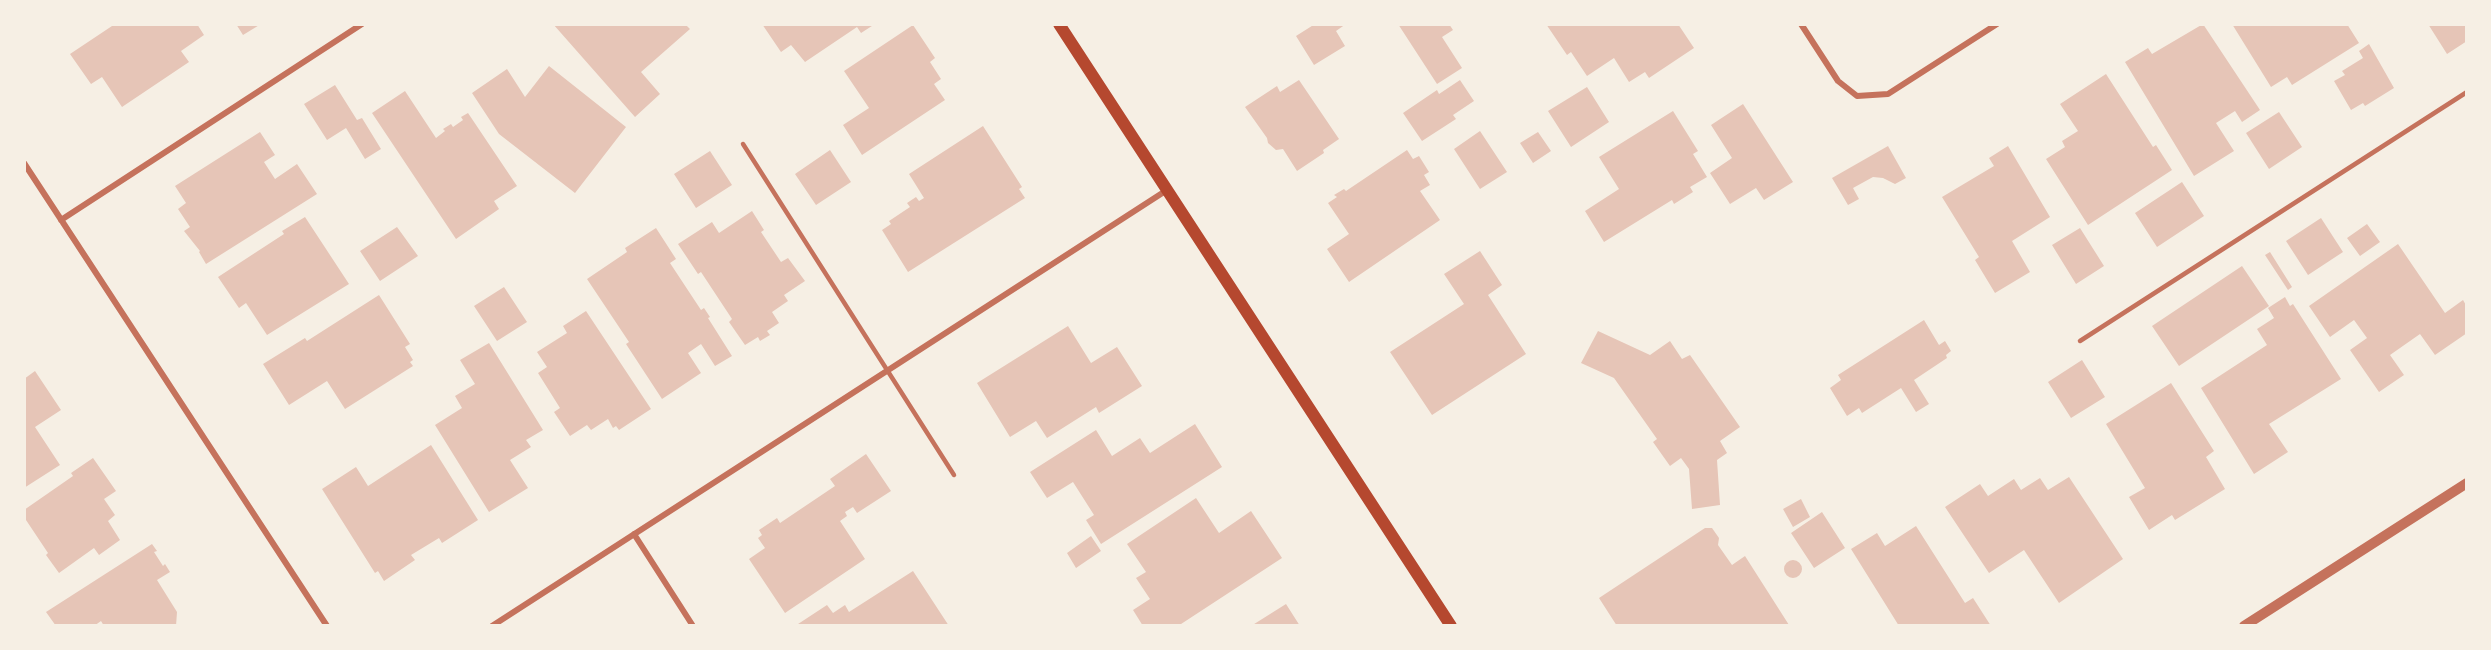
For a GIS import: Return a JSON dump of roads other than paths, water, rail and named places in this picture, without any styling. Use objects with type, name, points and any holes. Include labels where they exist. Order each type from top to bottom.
[{"type":"main road","points":[[1059,24],[1451,626]]},
{"type":"street","points":[[62,220],[362,24]]},
{"type":"street","points":[[1801,24],[1838,81],[1857,96],[1888,94],[1997,24]]},
{"type":"street","points":[[24,163],[327,626]]},
{"type":"street","points":[[492,626],[1167,190]]},
{"type":"street","points":[[2244,626],[2467,483]]},
{"type":"street","points":[[634,534],[693,626]]},
{"type":"lane","points":[[2080,341],[2467,92]]},
{"type":"lane","points":[[743,144],[954,475]]}]
